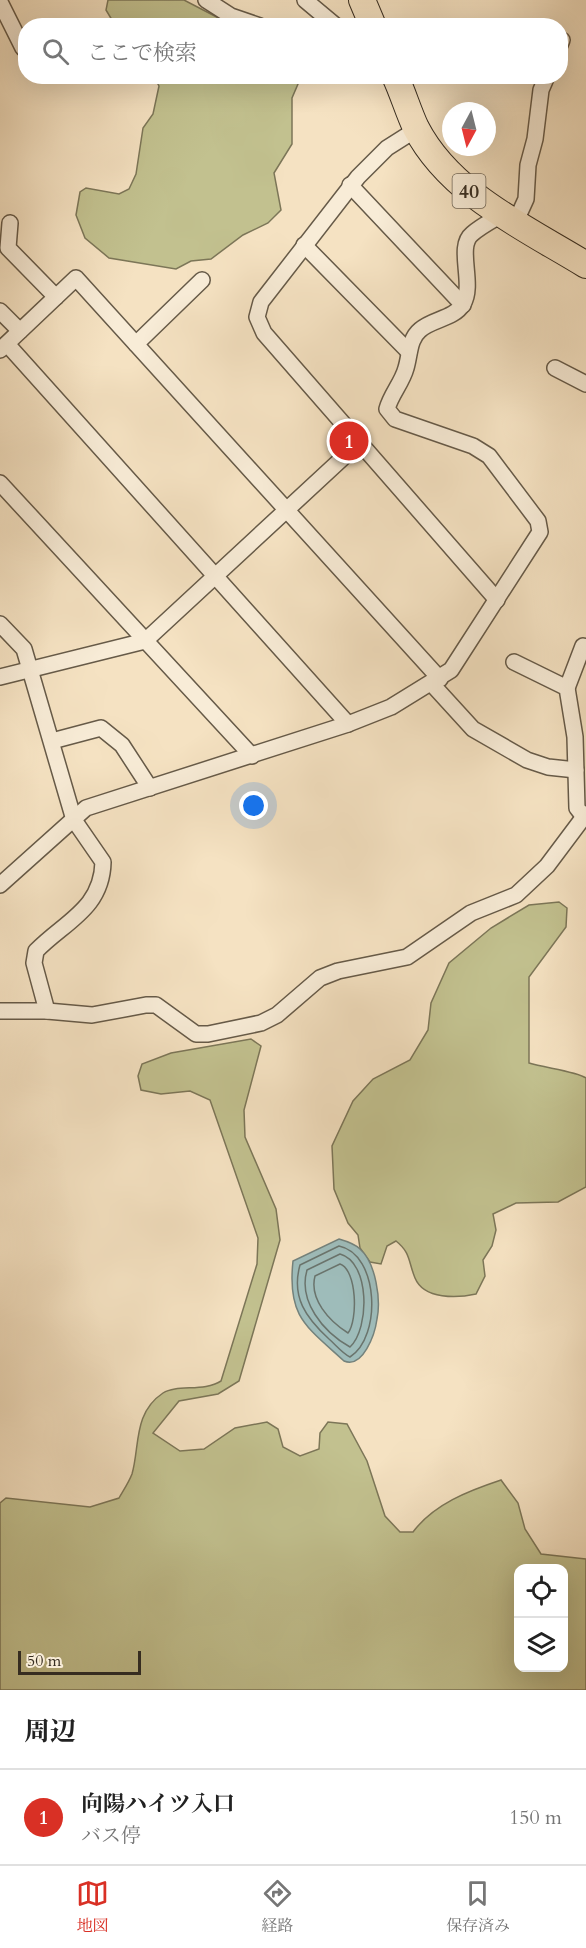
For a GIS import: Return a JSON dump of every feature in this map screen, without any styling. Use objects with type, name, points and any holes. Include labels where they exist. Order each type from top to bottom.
[{"type":"main road","points":[[362,0],[370,18]]},
{"type":"main road","name":"40","points":[[398,84],[417,129],[449,172],[474,195],[586,265]]},
{"type":"street","points":[[206,0],[237,18]]},
{"type":"street","points":[[305,0],[326,18]]},
{"type":"street","points":[[0,2],[18,38]]},
{"type":"street","points":[[0,885],[86,808],[348,724],[391,707],[451,670],[540,532],[538,521],[489,456],[473,446],[395,419],[387,409],[391,394],[406,369],[413,338],[419,330],[452,314],[463,305],[469,286],[466,244],[470,235],[509,218],[526,199],[528,165],[535,139],[544,84]]},
{"type":"street","points":[[417,129],[387,148],[350,185],[261,302],[257,317],[259,326],[497,600]]},
{"type":"street","points":[[350,185],[463,305]]},
{"type":"street","points":[[10,222],[8,248],[56,297]]},
{"type":"street","points":[[304,245],[409,352]]},
{"type":"street","points":[[348,724],[3,347],[76,278],[286,508],[436,681],[473,729],[527,760],[548,767],[576,770]]},
{"type":"street","points":[[136,344],[202,280]]},
{"type":"street","points":[[0,311],[20,331]]},
{"type":"street","points":[[555,368],[586,384]]},
{"type":"street","points":[[0,677],[145,641],[360,441]]},
{"type":"street","points":[[0,483],[252,756]]},
{"type":"street","points":[[0,624],[24,649],[74,820],[103,862],[103,878],[99,890],[71,923],[36,951],[34,963],[47,1011]]},
{"type":"street","points":[[0,1011],[47,1011],[92,1015],[156,1005],[196,1034],[208,1034],[261,1023],[277,1016],[320,978],[338,971],[407,957],[471,914],[516,895],[547,866],[585,815],[577,808],[575,737],[567,688],[583,646]]},
{"type":"street","points":[[514,662],[567,688]]},
{"type":"street","points":[[52,741],[101,728],[122,745],[150,788]]},
{"type":"shaded area","points":[[108,0],[184,0],[219,18],[111,18],[106,10]]},
{"type":"shaded area","points":[[158,84],[298,84],[292,98],[292,144],[274,173],[281,210],[268,223],[243,235],[211,259],[191,261],[176,269],[109,258],[85,238],[76,215],[80,192],[86,188],[119,194],[129,189],[136,174],[143,128],[153,114]]},
{"type":"shaded area","points":[[559,902],[567,908],[566,927],[529,977],[529,1063],[575,1073],[586,1078],[586,1187],[558,1202],[516,1203],[493,1214],[496,1230],[492,1246],[483,1260],[485,1276],[476,1294],[442,1296],[434,1294],[419,1285],[407,1253],[396,1241],[387,1246],[381,1264],[370,1262],[360,1248],[358,1235],[348,1223],[334,1189],[332,1146],[353,1101],[373,1079],[410,1060],[428,1030],[431,1003],[449,963],[491,928],[529,905]]},
{"type":"shaded area","points":[[251,1039],[261,1046],[244,1110],[245,1137],[276,1209],[280,1240],[239,1381],[218,1394],[179,1401],[153,1433],[180,1451],[204,1449],[235,1428],[267,1422],[278,1429],[283,1447],[300,1456],[319,1449],[320,1433],[328,1422],[347,1424],[367,1461],[385,1516],[400,1532],[413,1532],[421,1522],[441,1506],[464,1494],[501,1480],[518,1503],[525,1529],[541,1554],[586,1559],[586,1690],[0,1690],[0,1503],[6,1498],[90,1507],[119,1498],[132,1474],[139,1430],[153,1401],[169,1390],[207,1386],[221,1381],[257,1264],[258,1238],[210,1100],[190,1091],[161,1094],[141,1090],[138,1076],[142,1064],[171,1053]]},
{"type":"water","points":[[339,1239],[356,1246],[365,1255],[370,1263],[378,1292],[377,1319],[371,1341],[362,1355],[351,1362],[344,1361],[310,1329],[296,1308],[293,1295],[293,1261]]},
{"type":"place","name":"向陽ハイツ入口","points":[[349,441]]}]
